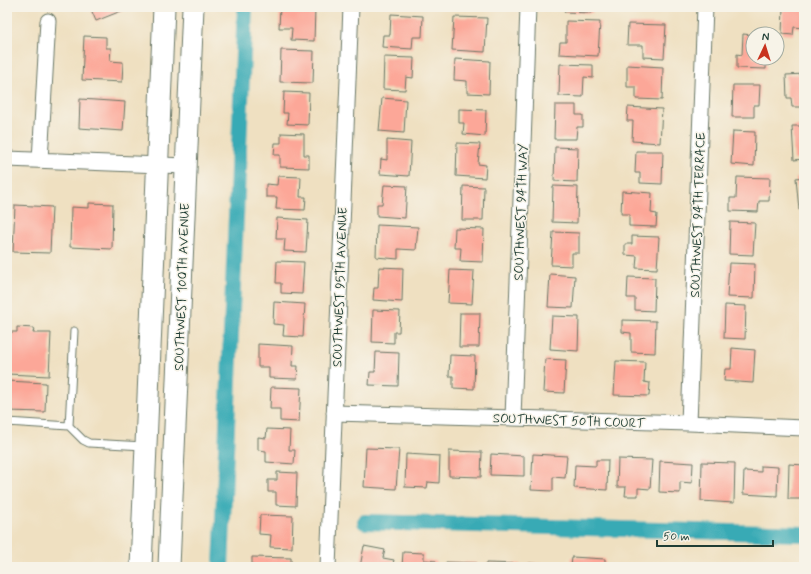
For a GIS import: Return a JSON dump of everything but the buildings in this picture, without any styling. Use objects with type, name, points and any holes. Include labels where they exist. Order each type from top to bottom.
[{"type":"main road","points":[[141,567],[164,7]]},
{"type":"main road","name":"SOUTHWEST 100TH AVENUE","points":[[169,567],[192,7]]},
{"type":"street","name":"SOUTHWEST 95TH AVENUE","points":[[328,567],[351,7]]},
{"type":"street","name":"SOUTHWEST 94TH WAY","points":[[513,418],[528,7]]},
{"type":"street","name":"SOUTHWEST 94TH TERRACE","points":[[689,423],[705,7]]},
{"type":"street","points":[[40,160],[48,22]]},
{"type":"street","points":[[7,159],[186,166]]},
{"type":"street","name":"SOUTHWEST 50TH COURT","points":[[334,413],[689,423],[804,428]]},
{"type":"lane","points":[[69,426],[74,331]]},
{"type":"lane","points":[[7,422],[69,426],[83,440],[90,443],[146,446]]},
{"type":"waterway","points":[[221,567],[245,7]]},
{"type":"waterway","points":[[365,522],[804,534]]}]
